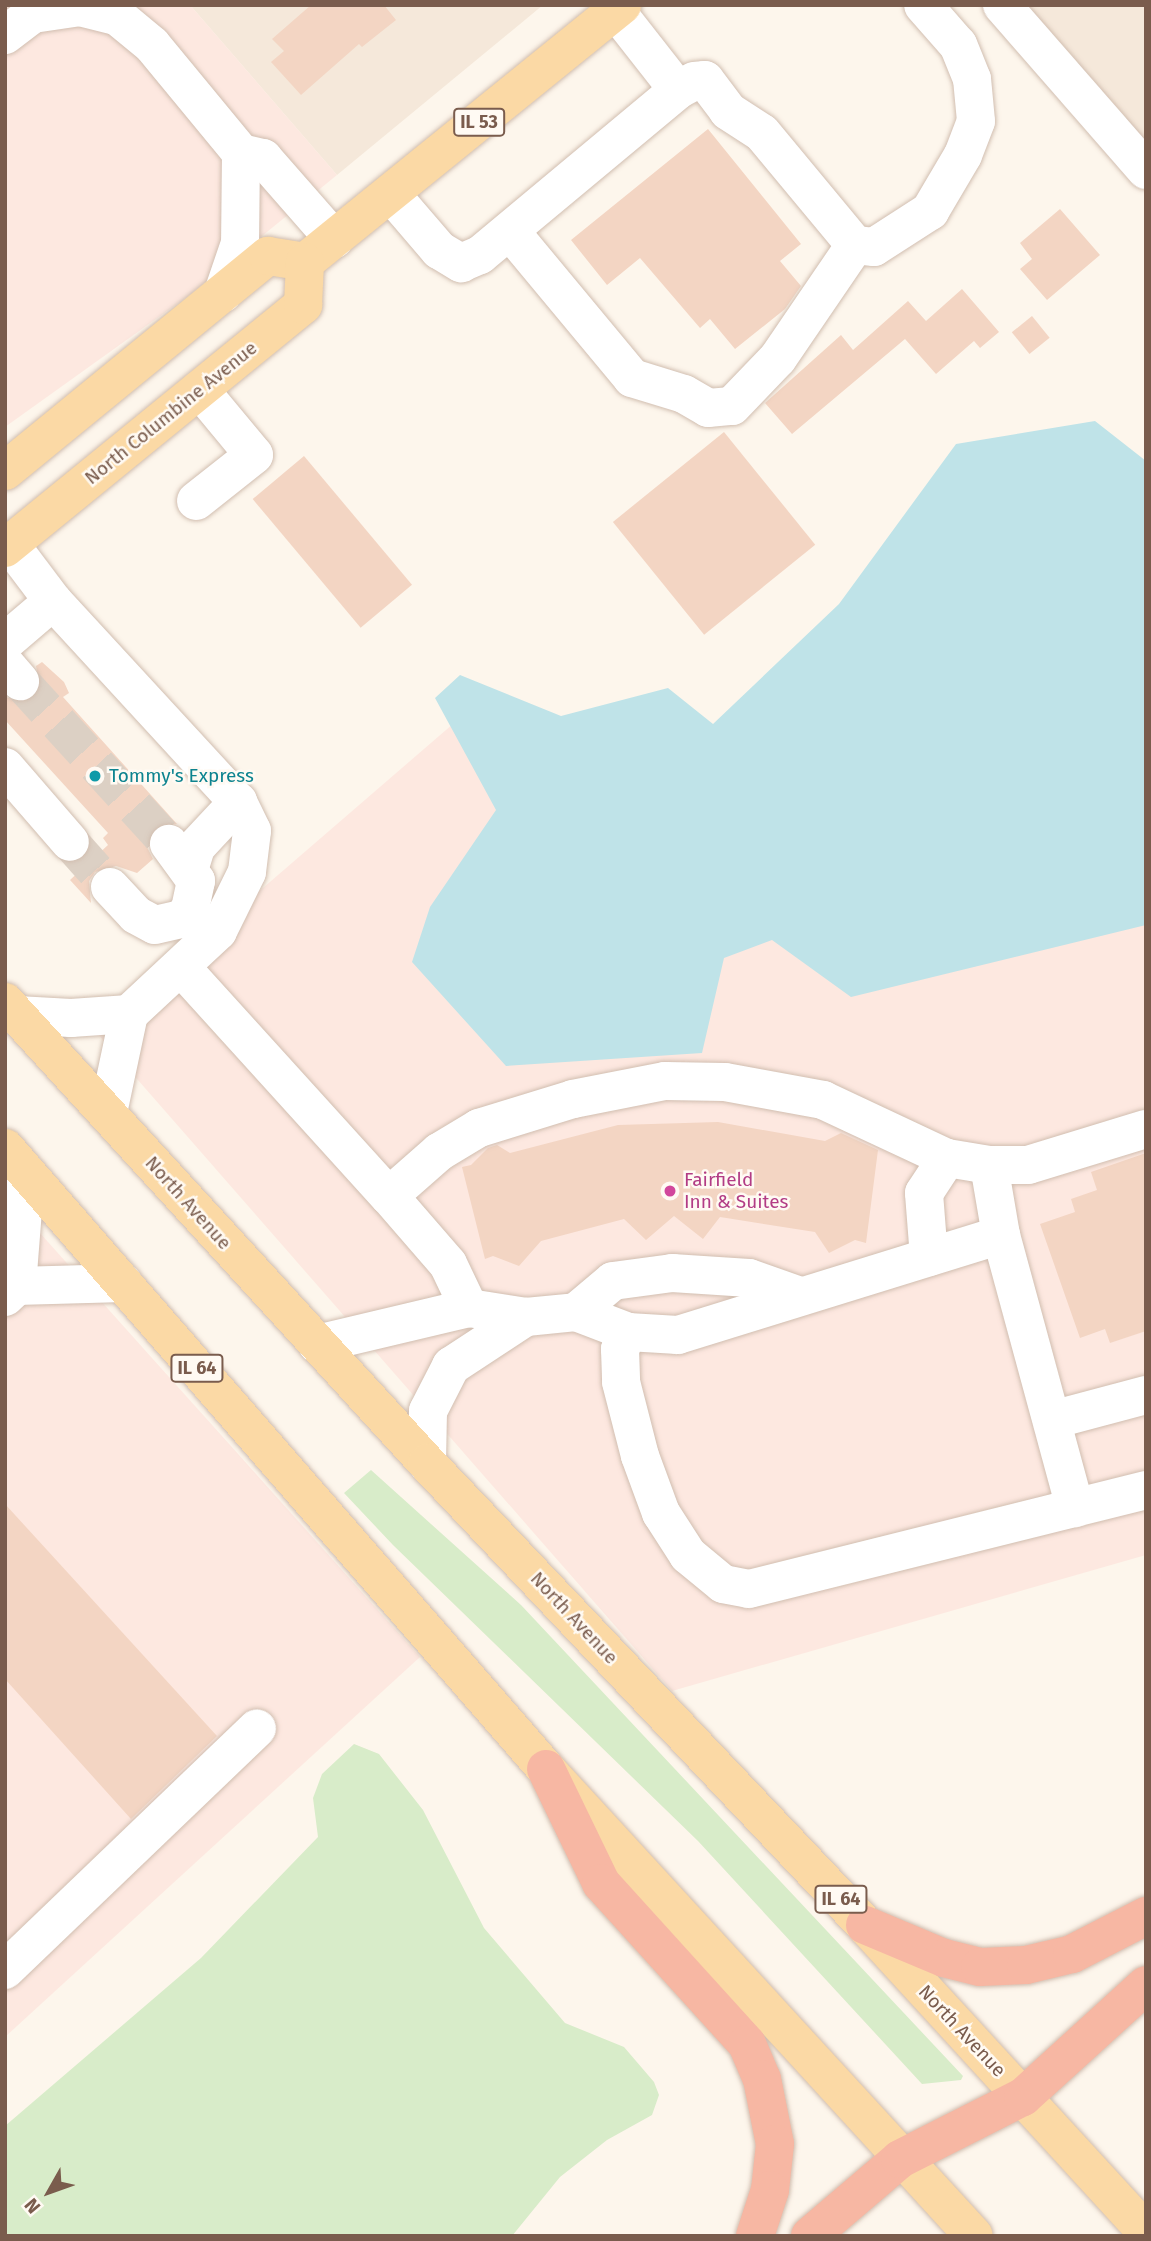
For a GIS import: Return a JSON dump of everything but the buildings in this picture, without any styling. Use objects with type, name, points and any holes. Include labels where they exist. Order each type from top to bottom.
[{"type":"highway","points":[[546,1769],[601,1883],[747,2044],[762,2079],[775,2144],[770,2190],[755,2236]]},
{"type":"highway","points":[[865,1926],[944,1958],[980,1966],[1003,1966],[1072,1954],[1146,1916]]},
{"type":"highway","points":[[810,2236],[900,2160],[1023,2097],[1146,1985]]},
{"type":"main road","name":"IL 53","points":[[305,262],[619,8]]},
{"type":"main road","points":[[5,471],[268,256],[305,262]]},
{"type":"main road","name":"North Columbine Avenue","points":[[8,546],[303,305],[305,262]]},
{"type":"main road","name":"North Avenue","points":[[11,1008],[427,1463],[865,1926],[1142,2228]]},
{"type":"main road","name":"IL 64","points":[[16,1160],[546,1769],[900,2160],[974,2236]]},
{"type":"lane","points":[[391,194],[439,250],[461,263],[480,255],[678,90],[694,81],[705,80],[729,111],[762,133],[855,245],[874,247],[930,211],[963,155],[976,121],[972,79],[958,46],[923,5]]},
{"type":"lane","points":[[1002,5],[1146,170]]},
{"type":"lane","points":[[5,35],[33,14],[80,7],[117,16],[152,45],[241,153],[263,158],[334,239]]},
{"type":"lane","points":[[619,8],[678,90]]},
{"type":"lane","points":[[223,293],[240,243],[241,153]]},
{"type":"lane","points":[[510,231],[632,378],[684,394],[708,408],[732,406],[778,358],[855,245]]},
{"type":"lane","points":[[196,501],[254,455],[200,390]]},
{"type":"lane","points":[[8,546],[53,601],[238,802],[252,831],[247,872],[218,930],[128,1014],[108,1113]]},
{"type":"lane","points":[[5,642],[53,601]]},
{"type":"lane","points":[[5,767],[70,842]]},
{"type":"lane","points":[[110,887],[136,915],[155,925],[170,923],[190,909],[196,881],[179,856],[196,847],[238,802]]},
{"type":"lane","points":[[181,967],[448,1264],[469,1308]]},
{"type":"lane","points":[[11,1008],[71,1018],[128,1014]]},
{"type":"lane","points":[[389,1196],[439,1152],[479,1128],[573,1100],[664,1081],[725,1082],[824,1100],[947,1157],[989,1165],[1028,1165],[1146,1129]]},
{"type":"lane","points":[[929,1257],[924,1193],[947,1157]]},
{"type":"lane","points":[[16,1160],[11,1291],[123,1283]]},
{"type":"lane","points":[[989,1165],[1001,1235],[1075,1508]]},
{"type":"lane","points":[[317,1344],[469,1308],[526,1317],[576,1312],[628,1332],[678,1335],[797,1295],[1001,1235]]},
{"type":"lane","points":[[576,1312],[613,1281],[672,1273],[748,1278],[797,1295]]},
{"type":"lane","points":[[427,1463],[428,1411],[451,1366],[526,1317]]},
{"type":"lane","points":[[628,1332],[620,1349],[621,1382],[640,1457],[661,1513],[688,1555],[723,1584],[749,1590],[1146,1490]]},
{"type":"lane","points":[[1052,1420],[1146,1395]]},
{"type":"lane","points":[[5,1970],[257,1728]]},
{"type":"shaded area","points":[[5,5],[190,5],[337,175],[188,296],[5,427]]},
{"type":"shaded area","points":[[190,5],[543,5],[337,175]]},
{"type":"shaded area","points":[[1015,5],[1146,5],[1146,153]]},
{"type":"shaded area","points":[[468,711],[1146,831],[1146,1555],[672,1691],[96,1032]]},
{"type":"shaded area","points":[[5,1194],[420,1657],[5,2037]]},
{"type":"green space","points":[[371,1470],[521,1605],[963,2076],[961,2080],[922,2084],[698,1841],[393,1545],[344,1493]]},
{"type":"green space","points":[[354,1744],[379,1754],[423,1810],[484,1928],[565,2023],[624,2047],[654,2082],[659,2095],[652,2115],[607,2140],[560,2177],[512,2236],[5,2236],[5,2126],[201,1958],[318,1837],[313,1798],[322,1774]]},
{"type":"water","points":[[1095,421],[1146,461],[1146,925],[851,997],[772,940],[724,958],[702,1053],[506,1066],[412,962],[430,907],[496,810],[435,698],[460,675],[561,716],[668,688],[713,724],[839,604],[956,444]]},
{"type":"tunnel","points":[[20,681],[169,844]]},
{"type":"tunnel","points":[[70,842],[110,887]]},
{"type":"place","name":"Tommy's Express","points":[[95,776]]},
{"type":"place","name":"Fairfield Inn & Suites","points":[[670,1191]]}]
